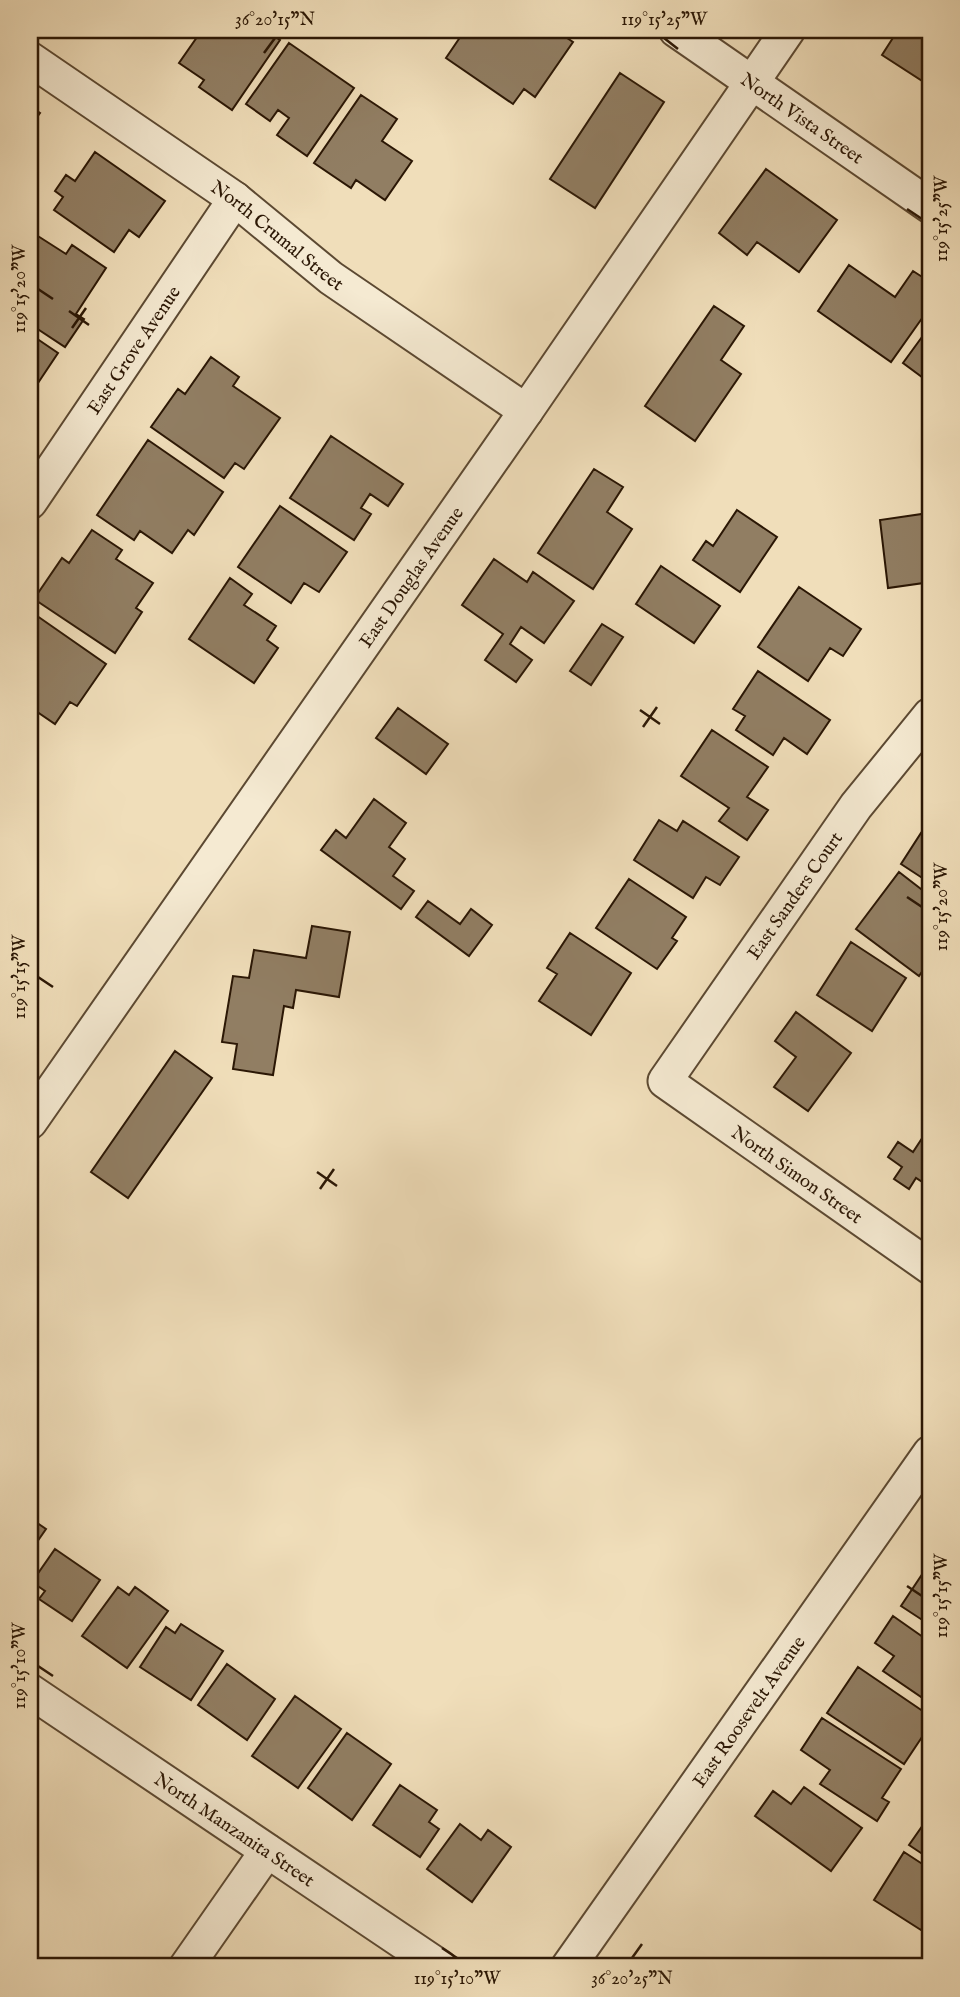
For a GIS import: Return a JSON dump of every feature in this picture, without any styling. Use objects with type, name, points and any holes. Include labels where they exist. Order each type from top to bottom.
[{"type":"street","name":"North Vista Street","points":[[676,30],[930,206]]},
{"type":"street","name":"East Douglas Avenue","points":[[30,1122],[788,30]]},
{"type":"street","name":"North Crumal Street","points":[[30,59],[235,199],[331,278],[526,411]]},
{"type":"street","name":"East Grove Avenue","points":[[30,502],[235,199]]},
{"type":"street","name":"East Sanders Court","points":[[665,1081],[856,806],[930,715]]},
{"type":"street","name":"North Simon Street","points":[[665,1081],[930,1267]]},
{"type":"street","name":"East Roosevelt Avenue","points":[[568,1967],[930,1454]]},
{"type":"street","name":"North Manzanita Street","points":[[30,1691],[440,1967]]},
{"type":"street","points":[[186,1967],[267,1851]]},
{"type":"building","points":[[202,30],[265,30],[280,40],[232,110],[199,87],[204,80],[179,63]]},
{"type":"building","points":[[465,30],[520,30],[530,36],[535,30],[555,30],[573,42],[535,97],[524,89],[513,104],[446,58]]},
{"type":"building","points":[[898,30],[910,30],[930,43],[930,79],[927,84],[882,55]]},
{"type":"building","points":[[289,43],[354,88],[307,156],[277,135],[289,118],[278,110],[270,121],[246,104]]},
{"type":"building","points":[[620,73],[664,102],[595,208],[550,179]]},
{"type":"building","points":[[361,95],[397,119],[382,141],[412,161],[385,200],[356,180],[351,188],[314,163]]},
{"type":"building","points":[[30,106],[40,113],[30,127]]},
{"type":"building","points":[[95,152],[165,201],[139,237],[129,230],[114,252],[54,210],[63,197],[55,191],[66,175],[75,181]]},
{"type":"building","points":[[766,169],[837,220],[799,272],[757,242],[747,255],[719,233]]},
{"type":"building","points":[[30,231],[66,254],[72,245],[106,268],[76,314],[84,319],[65,347],[30,324]]},
{"type":"building","points":[[849,265],[895,297],[913,271],[930,282],[930,307],[891,362],[818,311]]},
{"type":"building","points":[[714,306],[744,326],[721,360],[741,374],[695,441],[645,406]]},
{"type":"building","points":[[930,326],[930,383],[903,363]]},
{"type":"building","points":[[30,334],[58,353],[30,395]]},
{"type":"building","points":[[211,357],[239,377],[233,386],[280,418],[244,469],[235,463],[224,478],[151,427],[178,389],[185,394]]},
{"type":"building","points":[[331,436],[403,484],[388,506],[370,494],[361,508],[371,514],[354,540],[290,498]]},
{"type":"building","points":[[148,440],[223,492],[194,535],[188,530],[172,553],[140,531],[134,540],[97,515]]},
{"type":"building","points":[[594,469],[623,487],[607,512],[632,529],[593,589],[538,553]]},
{"type":"building","points":[[280,506],[347,552],[319,592],[304,583],[291,603],[238,567]]},
{"type":"building","points":[[737,510],[777,537],[740,592],[693,560],[706,541],[713,546]]},
{"type":"building","points":[[922,514],[924,531],[930,530],[930,599],[926,599],[924,583],[888,588],[880,520]]},
{"type":"building","points":[[92,530],[122,550],[116,559],[153,583],[136,608],[142,612],[115,653],[34,599],[62,558],[69,563]]},
{"type":"building","points":[[494,559],[527,582],[533,572],[574,601],[544,643],[521,627],[510,644],[532,660],[516,682],[485,660],[503,634],[462,605]]},
{"type":"building","points":[[661,566],[720,606],[694,643],[636,604]]},
{"type":"building","points":[[230,578],[252,594],[244,605],[276,626],[267,640],[278,648],[254,683],[189,639]]},
{"type":"building","points":[[799,587],[861,629],[843,656],[830,648],[808,681],[758,647]]},
{"type":"building","points":[[30,611],[106,664],[77,706],[70,702],[55,724],[30,707]]},
{"type":"building","points":[[602,624],[623,637],[591,685],[570,671]]},
{"type":"building","points":[[758,671],[830,720],[807,754],[784,738],[773,755],[736,730],[745,716],[733,709]]},
{"type":"building","points":[[398,708],[448,744],[426,774],[376,738]]},
{"type":"building","points":[[712,730],[768,767],[747,797],[768,810],[747,840],[719,821],[729,808],[681,776]]},
{"type":"building","points":[[374,799],[406,823],[389,847],[405,859],[393,876],[414,891],[401,909],[321,850],[336,830],[346,838]]},
{"type":"building","points":[[659,820],[677,831],[683,821],[739,857],[720,885],[706,877],[693,898],[634,860]]},
{"type":"building","points":[[921,833],[930,839],[930,883],[901,864]]},
{"type":"building","points":[[899,872],[930,896],[930,960],[919,976],[856,929]]},
{"type":"building","points":[[629,879],[686,917],[672,938],[677,941],[657,969],[596,928]]},
{"type":"building","points":[[428,901],[460,924],[471,909],[492,925],[469,956],[416,917]]},
{"type":"building","points":[[312,926],[350,932],[339,997],[296,990],[293,1008],[284,1006],[273,1075],[233,1069],[237,1044],[222,1042],[233,976],[249,978],[254,950],[306,958]]},
{"type":"building","points":[[570,933],[631,973],[591,1035],[539,1001],[557,974],[547,968]]},
{"type":"building","points":[[851,942],[906,978],[872,1031],[817,995]]},
{"type":"building","points":[[796,1012],[851,1053],[808,1111],[774,1087],[796,1057],[775,1041]]},
{"type":"building","points":[[175,1051],[212,1078],[128,1198],[91,1172]]},
{"type":"building","points":[[930,1126],[930,1187],[916,1178],[909,1189],[894,1179],[902,1167],[888,1157],[898,1142],[913,1152]]},
{"type":"building","points":[[30,1518],[46,1529],[30,1552]]},
{"type":"building","points":[[55,1549],[100,1580],[72,1621],[39,1599],[45,1591],[32,1582]]},
{"type":"building","points":[[923,1573],[930,1578],[930,1625],[901,1606]]},
{"type":"building","points":[[118,1587],[129,1595],[135,1587],[168,1611],[127,1668],[82,1636]]},
{"type":"building","points":[[893,1616],[930,1642],[930,1703],[883,1671],[894,1656],[875,1643]]},
{"type":"building","points":[[181,1624],[223,1651],[191,1700],[140,1667],[166,1627],[175,1633]]},
{"type":"building","points":[[227,1664],[275,1699],[247,1740],[198,1705]]},
{"type":"building","points":[[858,1667],[930,1716],[930,1725],[904,1764],[827,1713]]},
{"type":"building","points":[[295,1696],[341,1729],[298,1788],[252,1756]]},
{"type":"building","points":[[822,1718],[901,1769],[882,1798],[889,1802],[877,1821],[820,1784],[830,1770],[801,1750]]},
{"type":"building","points":[[347,1733],[391,1764],[352,1820],[308,1788]]},
{"type":"building","points":[[400,1785],[437,1810],[429,1822],[439,1829],[420,1857],[373,1825]]},
{"type":"building","points":[[804,1787],[862,1828],[831,1871],[755,1816],[773,1791],[791,1804]]},
{"type":"building","points":[[930,1815],[930,1859],[909,1845]]},
{"type":"building","points":[[460,1824],[481,1840],[488,1830],[511,1847],[472,1902],[427,1869]]},
{"type":"building","points":[[904,1852],[930,1869],[930,1920],[921,1930],[874,1900]]}]
